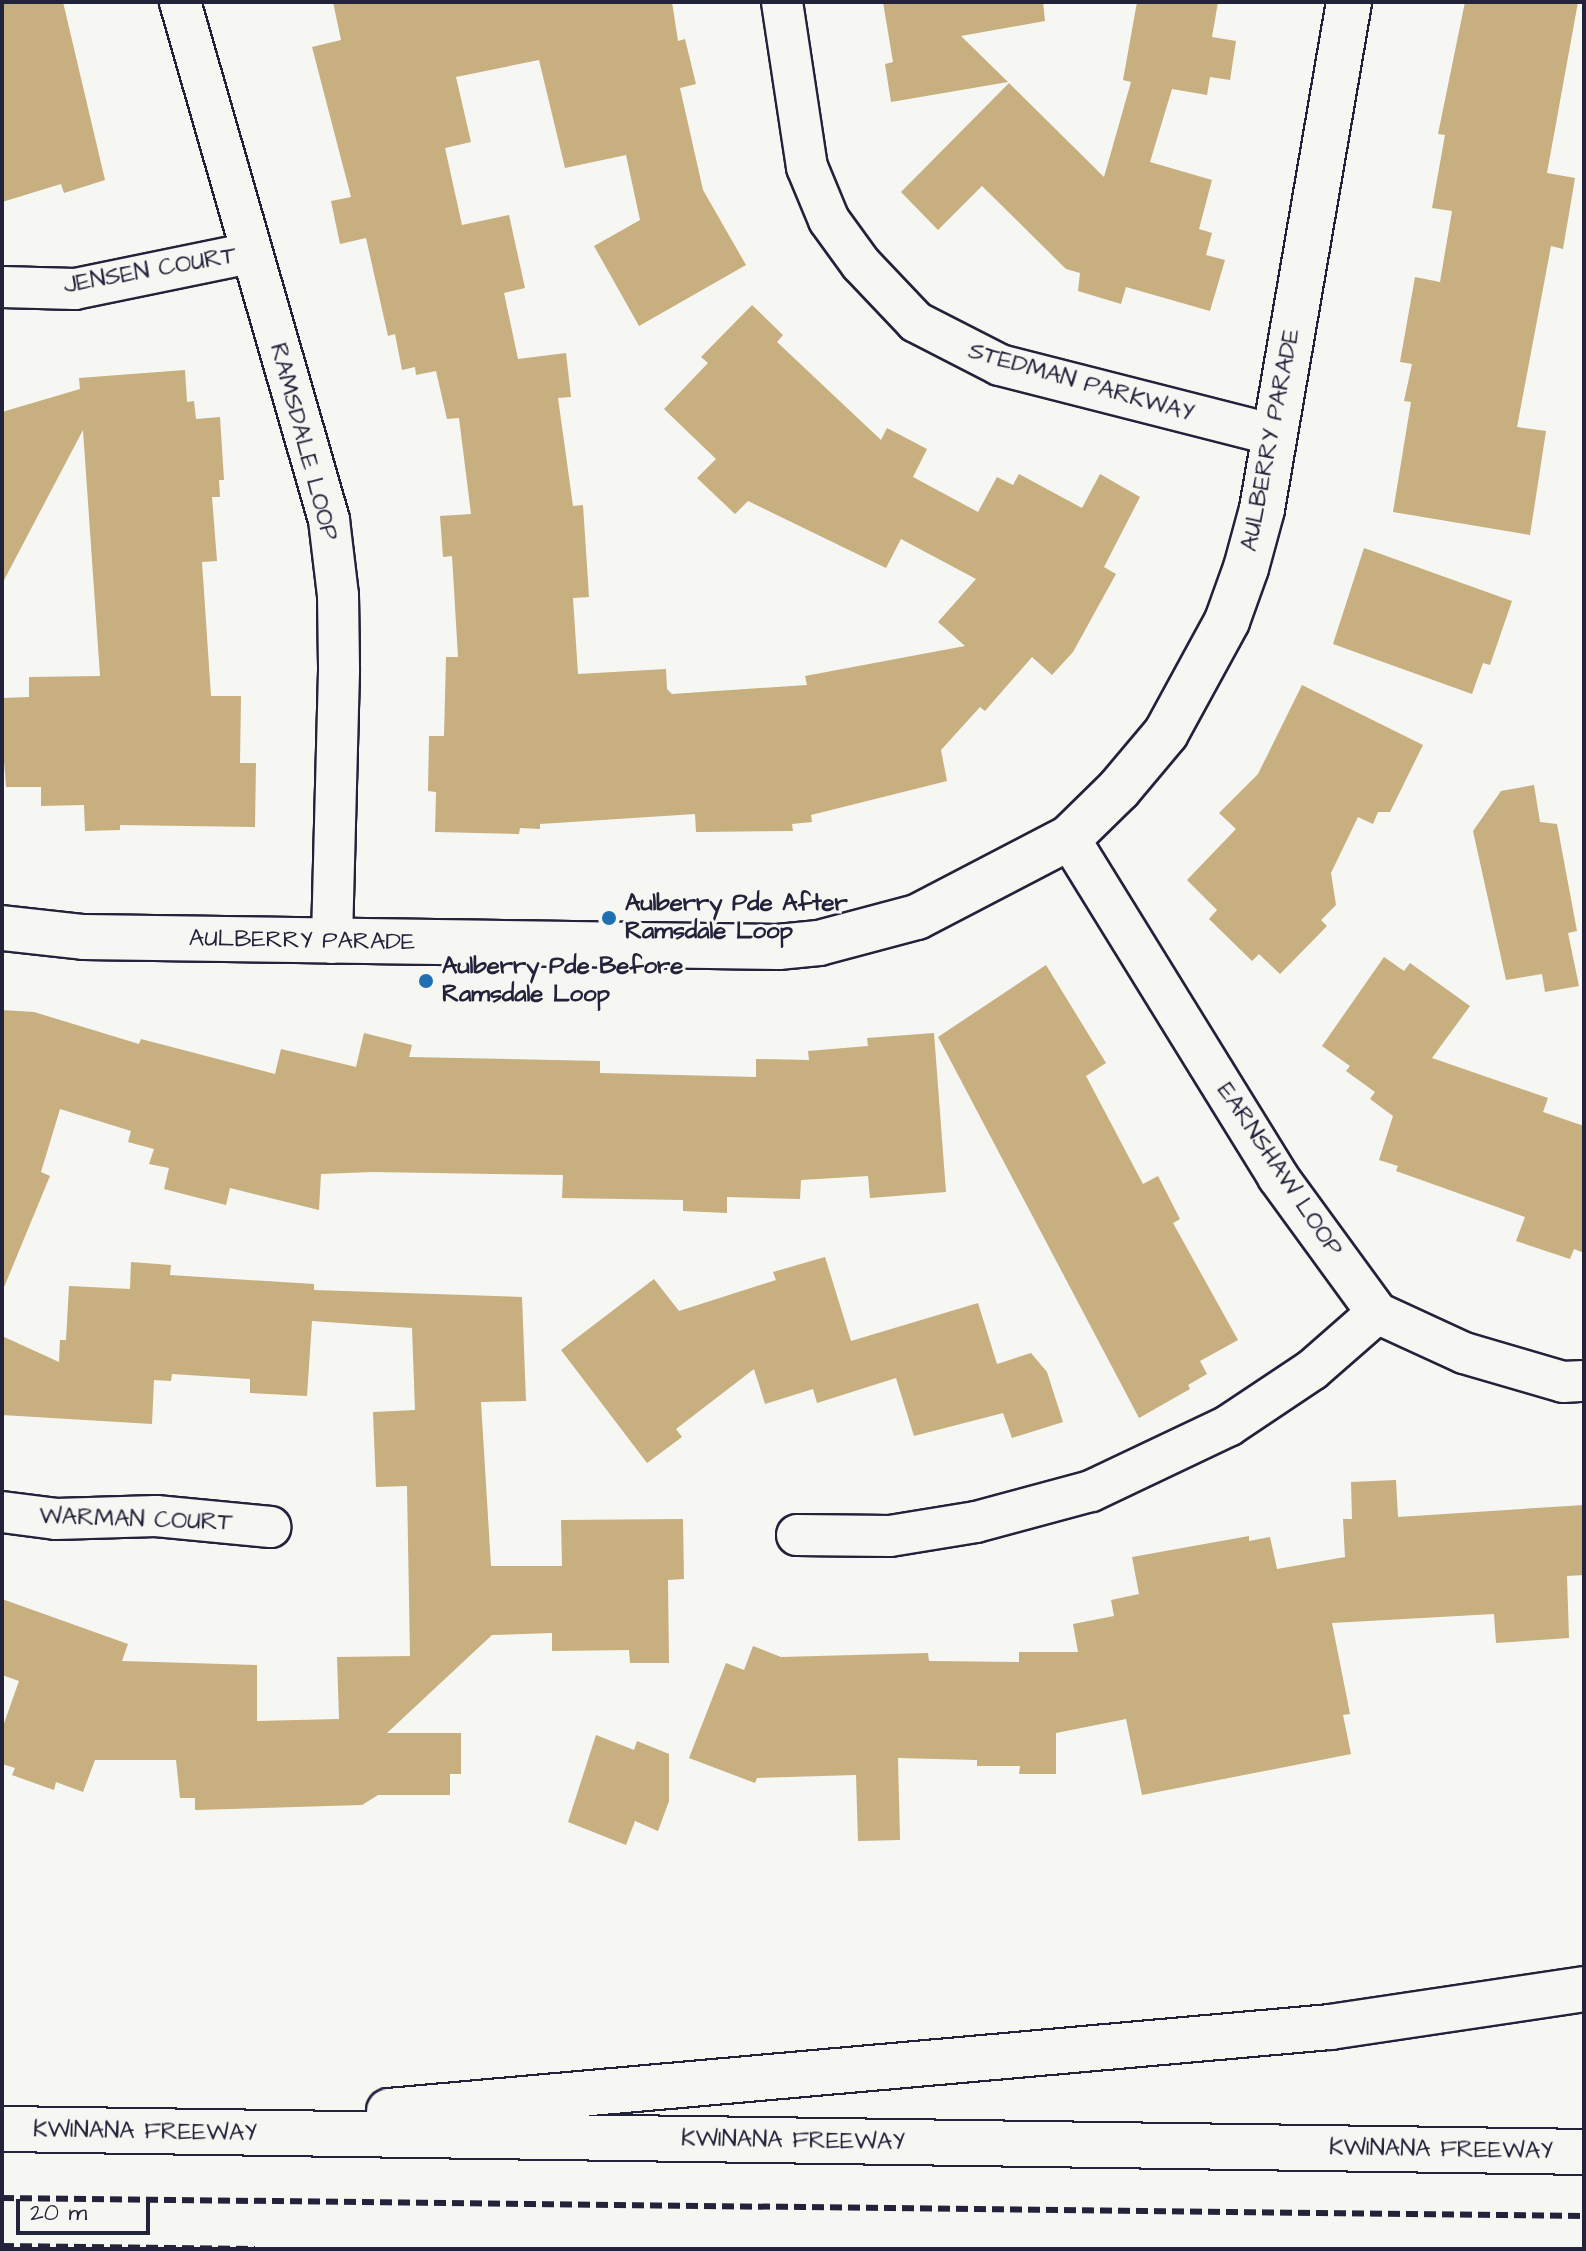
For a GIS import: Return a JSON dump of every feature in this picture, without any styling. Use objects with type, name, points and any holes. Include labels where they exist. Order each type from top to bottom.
[{"type":"main road","name":"AULBERRY PARADE","points":[[2,928],[84,937],[332,943],[704,947],[819,943],[917,917],[1069,838],[1119,789],[1166,733],[1196,685],[1246,568],[1275,435],[1349,2]]},
{"type":"main road","points":[[159,2133],[1330,2027],[1584,1989]]},
{"type":"main road","name":"KWINANA FREEWAY","points":[[2,2129],[1584,2152]]},
{"type":"street","name":"RAMSDALE LOOP","points":[[180,2],[329,520],[338,595],[332,943]]},
{"type":"street","name":"STEDMAN PARKWAY","points":[[782,2],[796,112],[818,194],[861,264],[916,322],[1000,365],[1275,435]]},
{"type":"street","name":"JENSEN COURT","points":[[2,287],[75,289],[250,253]]},
{"type":"street","name":"EARNSHAW LOOP","points":[[1069,838],[1278,1177],[1377,1313],[1464,1353],[1563,1382],[1584,1381]]},
{"type":"street","points":[[797,1535],[890,1536],[976,1522],[1091,1491],[1228,1426],[1312,1370],[1377,1313]]},
{"type":"street","name":"WARMAN COURT","points":[[2,1512],[56,1519],[156,1516],[270,1527]]},
{"type":"building","points":[[2,2],[63,2],[105,180],[64,193],[61,184],[2,202]]},
{"type":"building","points":[[333,2],[672,2],[678,41],[685,39],[696,84],[680,88],[703,190],[746,265],[639,326],[594,246],[640,220],[626,155],[565,168],[539,60],[456,77],[471,142],[445,148],[462,225],[509,215],[525,288],[504,293],[518,359],[566,353],[571,397],[558,398],[573,506],[583,505],[589,597],[573,598],[578,674],[666,669],[667,689],[672,694],[807,685],[805,676],[965,646],[938,622],[976,579],[901,539],[886,568],[748,501],[735,514],[697,478],[716,459],[664,409],[708,363],[701,357],[752,305],[783,335],[777,342],[881,440],[887,428],[927,449],[913,477],[978,512],[997,477],[1013,485],[1019,474],[1082,508],[1100,474],[1140,497],[1104,567],[1116,574],[1073,652],[1052,675],[1032,657],[985,711],[980,707],[941,750],[947,781],[811,815],[812,822],[792,824],[793,831],[696,832],[695,814],[540,824],[540,829],[520,828],[519,834],[435,832],[436,792],[428,791],[429,736],[444,736],[446,657],[458,657],[452,556],[443,557],[440,516],[471,514],[459,418],[447,419],[436,371],[416,375],[415,367],[402,370],[395,334],[388,336],[366,238],[340,244],[331,201],[351,197],[312,47],[341,40]]},
{"type":"building","points":[[883,2],[1043,2],[1045,21],[961,36],[1008,82],[891,102],[885,64],[893,62]]},
{"type":"building","points":[[1137,2],[1218,2],[1212,37],[1236,41],[1230,80],[1210,77],[1207,95],[1172,89],[1150,162],[1212,180],[1199,229],[1212,233],[1206,255],[1225,260],[1210,311],[1126,287],[1121,304],[1078,291],[1080,273],[1066,269],[982,186],[938,230],[901,192],[1009,83],[1104,177],[1131,82],[1123,80]]},
{"type":"building","points":[[1465,2],[1578,2],[1547,173],[1575,178],[1563,249],[1551,246],[1517,427],[1546,431],[1530,535],[1393,512],[1411,402],[1404,401],[1412,364],[1400,362],[1415,277],[1440,282],[1452,211],[1432,208],[1445,135],[1438,134]]},
{"type":"building","points":[[185,370],[187,402],[194,401],[196,419],[220,417],[224,480],[219,480],[220,497],[212,497],[217,561],[202,562],[211,696],[241,696],[240,763],[256,763],[255,827],[120,825],[120,830],[85,831],[84,805],[41,806],[41,787],[6,787],[2,734],[2,698],[29,697],[29,677],[100,676],[83,430],[2,584],[2,412],[80,389],[79,378]]},
{"type":"building","points":[[1364,548],[1512,601],[1490,665],[1483,663],[1472,694],[1333,644]]},
{"type":"building","points":[[1302,685],[1423,745],[1390,812],[1378,812],[1373,824],[1358,817],[1331,873],[1336,905],[1321,920],[1327,926],[1280,974],[1259,954],[1252,961],[1209,919],[1217,910],[1187,880],[1236,829],[1219,813],[1258,774]]},
{"type":"building","points":[[1534,785],[1540,822],[1557,824],[1577,931],[1568,933],[1579,986],[1545,992],[1542,974],[1506,980],[1473,831],[1501,791]]},
{"type":"building","points":[[1384,957],[1404,971],[1410,963],[1470,1006],[1432,1058],[1548,1098],[1543,1112],[1584,1126],[1584,1253],[1574,1249],[1570,1259],[1516,1241],[1525,1217],[1396,1171],[1398,1166],[1379,1160],[1393,1116],[1370,1099],[1375,1092],[1346,1071],[1350,1066],[1322,1046]]},
{"type":"building","points":[[1046,965],[1106,1063],[1086,1076],[1143,1184],[1158,1176],[1180,1219],[1173,1223],[1238,1340],[1200,1361],[1207,1374],[1188,1385],[1190,1389],[1139,1418],[938,1037]]},
{"type":"building","points":[[2,1010],[34,1012],[139,1044],[141,1039],[275,1074],[281,1049],[356,1067],[364,1033],[412,1045],[409,1057],[600,1061],[600,1073],[756,1077],[756,1059],[809,1060],[808,1051],[868,1046],[867,1038],[934,1033],[946,1192],[870,1198],[868,1176],[801,1180],[800,1199],[727,1197],[727,1213],[683,1211],[683,1200],[562,1198],[563,1175],[372,1172],[321,1174],[319,1210],[230,1188],[226,1205],[164,1189],[169,1168],[149,1164],[154,1149],[128,1142],[131,1131],[60,1109],[41,1172],[50,1176],[2,1292]]},
{"type":"building","points":[[825,1257],[851,1341],[978,1303],[997,1364],[1031,1353],[1047,1372],[1063,1422],[1012,1438],[1003,1413],[914,1436],[896,1378],[817,1403],[813,1389],[765,1404],[754,1369],[676,1429],[682,1437],[647,1463],[561,1350],[654,1279],[679,1311],[776,1280],[773,1272]]},
{"type":"building","points":[[131,1262],[171,1265],[170,1275],[314,1284],[314,1290],[522,1297],[526,1401],[481,1402],[491,1566],[562,1566],[561,1520],[683,1519],[684,1579],[668,1580],[669,1663],[630,1663],[629,1650],[552,1651],[552,1633],[492,1635],[387,1733],[461,1733],[461,1774],[450,1774],[450,1795],[378,1795],[362,1805],[195,1810],[195,1798],[180,1798],[176,1760],[95,1760],[83,1792],[56,1782],[54,1790],[12,1775],[15,1768],[2,1764],[2,1729],[19,1681],[2,1675],[2,1599],[128,1644],[122,1661],[257,1665],[257,1721],[339,1719],[337,1657],[410,1656],[407,1486],[376,1487],[373,1412],[415,1410],[412,1328],[312,1321],[307,1396],[250,1393],[250,1379],[172,1374],[171,1381],[154,1380],[152,1424],[2,1415],[2,1336],[59,1362],[60,1340],[66,1340],[69,1286],[130,1289]]},
{"type":"building","points":[[1396,1480],[1398,1517],[1584,1505],[1584,1575],[1567,1576],[1569,1638],[1496,1643],[1494,1614],[1332,1623],[1350,1714],[1343,1715],[1351,1754],[1142,1795],[1126,1719],[1056,1733],[1056,1774],[1019,1774],[1020,1766],[977,1766],[977,1760],[898,1758],[900,1840],[858,1841],[856,1775],[757,1778],[755,1783],[689,1758],[726,1663],[744,1670],[753,1646],[781,1657],[928,1653],[929,1661],[1019,1662],[1019,1652],[1078,1652],[1073,1624],[1114,1616],[1111,1600],[1139,1594],[1132,1557],[1249,1536],[1249,1541],[1270,1537],[1277,1569],[1345,1557],[1343,1519],[1352,1519],[1351,1482]]},
{"type":"building","points":[[596,1735],[634,1750],[637,1741],[669,1754],[669,1801],[658,1831],[635,1821],[626,1845],[568,1822]]},
{"type":"railway","points":[[2,2198],[1584,2216]]},
{"type":"railway","points":[[2,2246],[255,2249]]},
{"type":"place","name":"Aulberry Pde After Ramsdale Loop","points":[[609,918]]},
{"type":"place","name":"Aulberry Pde Before Ramsdale Loop","points":[[426,981]]}]
